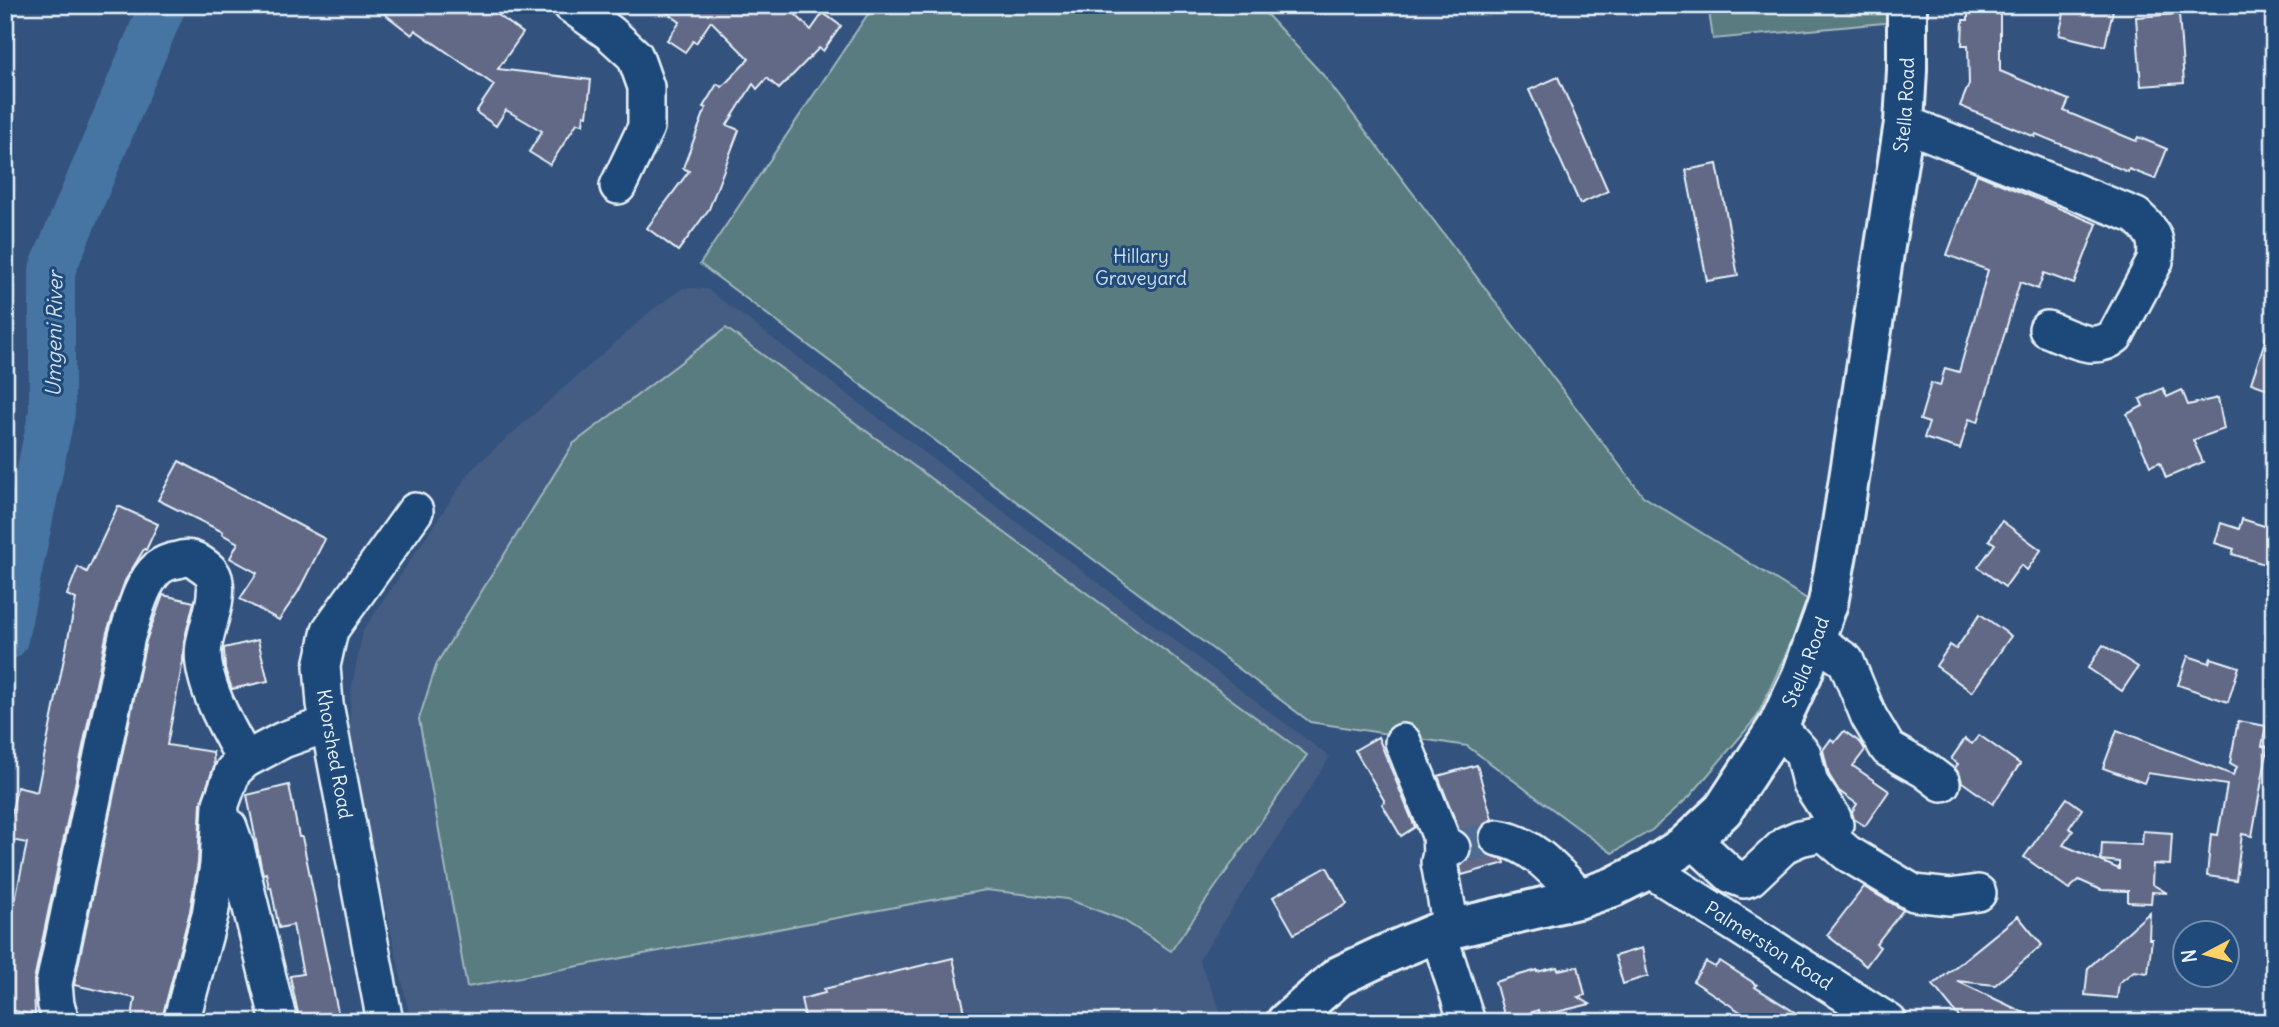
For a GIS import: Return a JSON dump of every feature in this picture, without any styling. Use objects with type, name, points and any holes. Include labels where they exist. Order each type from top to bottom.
[{"type":"main road","name":"Stella Road","points":[[1286,1022],[1339,976],[1445,930],[1581,898],[1613,887],[1650,869],[1692,839],[1723,810],[1779,726],[1802,675],[1828,603],[1840,537],[1903,123],[1907,70],[1907,5]]},
{"type":"street","points":[[570,5],[610,33],[635,56],[646,87],[646,127],[618,186]]},
{"type":"street","points":[[1903,123],[2136,216],[2153,233],[2157,248],[2155,261],[2115,335],[2109,341],[2092,346],[2047,329]]},
{"type":"street","name":"Khorshed Road","points":[[385,1022],[328,724],[322,666],[330,631],[415,511]]},
{"type":"street","points":[[62,1022],[56,1005],[54,984],[127,636],[141,595],[158,567],[185,558],[210,569],[215,581],[203,649],[204,667],[228,728],[245,760]]},
{"type":"street","points":[[1815,640],[1846,661],[1868,717],[1888,750],[1925,770],[1942,783]]},
{"type":"street","points":[[181,1022],[210,915],[218,865],[221,804],[233,771],[245,760],[283,740],[328,724]]},
{"type":"street","points":[[1692,839],[1731,875],[1744,880],[1750,878],[1786,844],[1832,831],[1835,825],[1833,818],[1810,783],[1803,754],[1779,726]]},
{"type":"street","points":[[1403,742],[1447,851],[1439,862],[1445,930],[1467,1022]]},
{"type":"street","points":[[221,804],[236,847],[279,1022]]},
{"type":"street","points":[[1824,833],[1847,853],[1914,893],[1950,897],[1978,893]]},
{"type":"street","points":[[1498,838],[1510,839],[1524,846],[1581,898]]},
{"type":"street","name":"Palmerston Road","points":[[1650,869],[1889,1022]]},
{"type":"shaded area","points":[[683,288],[707,289],[1330,757],[1199,960],[1222,1014],[1219,1022],[411,1022],[349,743],[351,691],[363,631],[471,470],[652,310]]},
{"type":"green space","name":"Hillary Graveyard","points":[[874,5],[1258,5],[1323,75],[1643,496],[1810,601],[1757,717],[1690,796],[1652,830],[1612,853],[1467,746],[1310,722],[700,264]]},
{"type":"green space","points":[[1708,5],[1892,5],[1894,22],[1713,39]]},
{"type":"green space","points":[[726,328],[1307,755],[1171,951],[1123,920],[1067,899],[986,890],[467,987],[419,719],[437,663],[573,444]]},
{"type":"building","points":[[373,5],[484,5],[523,33],[498,69],[591,80],[587,116],[584,115],[583,124],[577,123],[550,165],[529,152],[542,131],[506,110],[496,126],[476,112],[494,85],[415,30],[412,35]]},
{"type":"building","points":[[656,5],[786,5],[811,30],[823,13],[841,26],[823,51],[819,48],[779,89],[767,78],[757,89],[753,84],[727,125],[739,130],[709,209],[678,251],[647,228],[689,171],[683,168],[706,108],[703,107],[717,84],[722,87],[749,59],[711,21],[696,43],[693,41],[685,52],[667,40],[680,22]]},
{"type":"building","points":[[1968,5],[2000,5],[2000,71],[2069,100],[2064,111],[2136,141],[2138,137],[2167,149],[2155,179],[2129,169],[2128,172],[1960,106],[1969,84],[1968,45],[1962,45],[1963,20],[1968,20]]},
{"type":"building","points":[[2066,5],[2093,5],[2113,10],[2105,46],[2059,35]]},
{"type":"building","points":[[2179,14],[2184,83],[2141,86],[2136,17]]},
{"type":"building","points":[[1558,77],[1608,191],[1580,204],[1529,90]]},
{"type":"building","points":[[1717,164],[1738,276],[1707,281],[1686,170]]},
{"type":"building","points":[[1977,174],[2097,224],[2074,284],[2044,273],[2038,289],[2020,282],[1978,422],[1969,419],[1960,449],[1924,438],[1929,423],[1920,420],[1931,383],[1940,386],[1945,368],[1959,372],[1988,270],[1947,255]]},
{"type":"building","points":[[2270,326],[2274,327],[2274,391],[2251,383]]},
{"type":"building","points":[[2163,388],[2167,397],[2182,390],[2188,405],[2218,398],[2224,429],[2193,440],[2203,462],[2166,478],[2160,462],[2150,466],[2127,414],[2143,406],[2140,399]]},
{"type":"building","points":[[179,461],[325,539],[298,592],[279,620],[240,599],[257,573],[230,558],[238,543],[222,534],[223,532],[158,500]]},
{"type":"building","points":[[118,506],[158,524],[146,550],[144,549],[125,581],[107,632],[34,980],[35,1015],[5,1009],[5,948],[27,843],[6,839],[17,787],[37,792],[76,599],[67,595],[78,567],[87,572]]},
{"type":"building","points":[[2242,519],[2274,529],[2274,567],[2232,554],[2234,549],[2215,543],[2221,523],[2239,529]]},
{"type":"building","points":[[2002,521],[2041,550],[2027,570],[2021,565],[2005,587],[1978,567],[1995,544],[1989,540]]},
{"type":"building","points":[[163,595],[194,602],[184,641],[183,661],[167,745],[213,752],[214,766],[201,803],[198,863],[190,911],[161,1022],[150,1022],[132,1018],[135,998],[74,985],[146,641]]},
{"type":"building","points":[[1980,614],[2011,636],[1972,692],[1936,666],[1950,645],[1956,649]]},
{"type":"building","points":[[258,640],[268,681],[232,689],[225,669],[224,648]]},
{"type":"building","points":[[2103,645],[2138,667],[2122,691],[2088,668]]},
{"type":"building","points":[[2188,656],[2209,663],[2211,658],[2239,667],[2228,702],[2178,685]]},
{"type":"building","points":[[2238,721],[2266,726],[2262,746],[2268,747],[2252,836],[2242,834],[2236,880],[2207,876],[2211,834],[2218,835],[2227,785],[2148,773],[2144,783],[2103,768],[2117,730],[2233,775],[2237,767],[2230,763]]},
{"type":"building","points":[[1844,731],[1861,743],[1865,750],[1853,766],[1889,791],[1865,826],[1854,819],[1852,812],[1857,804],[1839,791],[1829,775],[1823,750],[1831,739],[1835,742]]},
{"type":"building","points":[[1979,735],[2020,764],[1993,804],[1962,782],[1955,768],[1958,764],[1951,759],[1965,739],[1972,744]]},
{"type":"building","points":[[1378,737],[1415,827],[1401,836],[1355,750]]},
{"type":"building","points":[[1477,765],[1492,819],[1483,825],[1479,833],[1479,843],[1485,853],[1504,860],[1505,863],[1462,875],[1460,866],[1469,859],[1472,848],[1469,838],[1459,830],[1438,776]]},
{"type":"building","points":[[289,785],[340,1022],[300,1022],[290,976],[303,974],[293,925],[279,928],[271,887],[269,888],[266,873],[263,874],[261,866],[247,795]]},
{"type":"building","points":[[2067,798],[2082,809],[2069,828],[2073,831],[2063,845],[2119,869],[2119,862],[2101,860],[2102,843],[2142,845],[2143,831],[2172,833],[2170,865],[2153,864],[2152,884],[2167,893],[2152,892],[2151,903],[2128,902],[2128,891],[2101,890],[2079,880],[2069,889],[2024,857]]},
{"type":"building","points":[[1327,867],[1347,904],[1294,934],[1273,897]]},
{"type":"building","points":[[1864,887],[1903,910],[1876,944],[1880,947],[1866,966],[1827,935]]},
{"type":"building","points":[[2150,912],[2149,939],[2152,939],[2148,973],[2134,971],[2119,983],[2117,998],[2085,995],[2088,968]]},
{"type":"building","points":[[2018,916],[2042,945],[1995,985],[1957,981],[2044,1022],[1963,1022],[1933,985]]},
{"type":"building","points":[[1642,948],[1648,976],[1623,984],[1615,956]]},
{"type":"building","points":[[953,958],[967,1022],[806,1022],[801,999],[825,993],[824,989]]},
{"type":"building","points":[[1720,961],[1810,1022],[1756,1022],[1693,981],[1706,962],[1715,967]]},
{"type":"building","points":[[1578,966],[1585,995],[1578,997],[1590,1004],[1540,1016],[1538,1010],[1506,1022],[1495,982],[1537,970]]},
{"type":"waterway","name":"Umgeni River","points":[[5,638],[52,412],[52,270],[163,5]]},
{"type":"tunnel","points":[[1452,848],[1498,838]]}]
